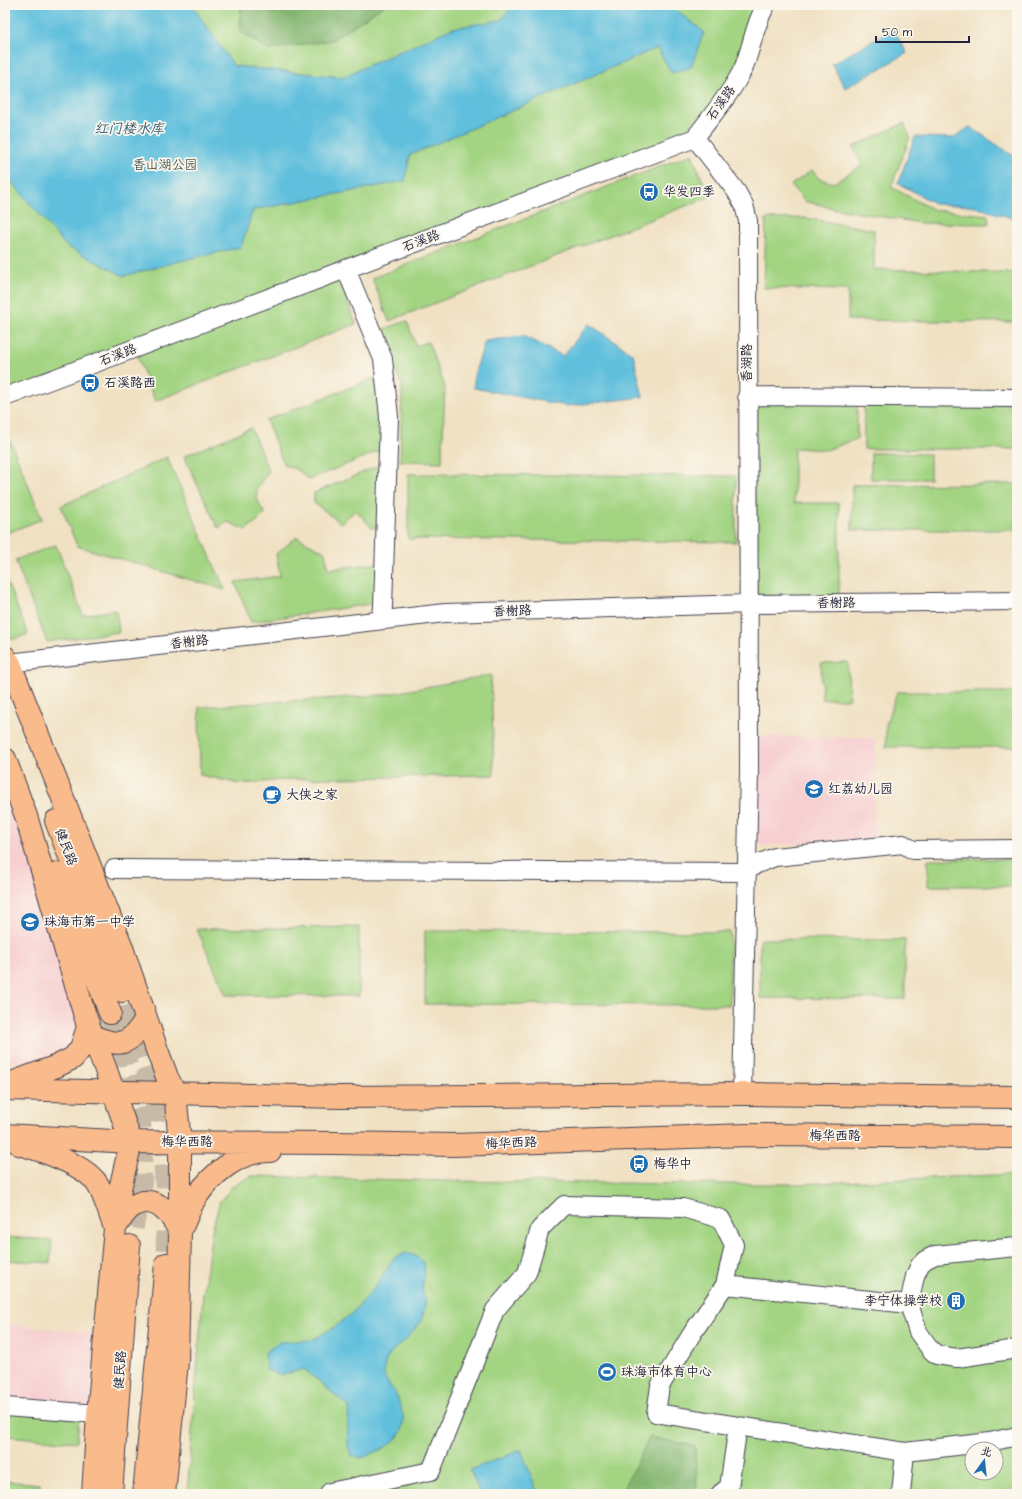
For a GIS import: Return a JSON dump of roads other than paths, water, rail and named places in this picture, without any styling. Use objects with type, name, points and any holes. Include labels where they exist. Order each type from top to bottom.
[{"type":"main road","points":[[7,660],[121,945],[167,1077],[175,1093],[180,1142],[180,1232],[177,1362],[164,1494]]},
{"type":"main road","name":"健民路","points":[[5,690],[119,1009],[5,741]]},
{"type":"main road","points":[[5,759],[26,816],[88,1026],[80,1048],[73,1058],[57,1066],[5,1085]]},
{"type":"main road","points":[[85,1016],[131,1142],[120,1189],[115,1228],[98,1414],[93,1494]]},
{"type":"main road","points":[[93,1036],[115,1044],[123,1042],[132,1037],[138,1031],[146,1019]]},
{"type":"main road","points":[[5,1089],[339,1097],[742,1094],[1017,1097]]},
{"type":"main road","name":"梅华西路","points":[[5,1135],[131,1142],[453,1145],[748,1135],[1017,1137]]},
{"type":"main road","points":[[5,1140],[39,1150],[68,1162],[84,1171],[98,1184],[115,1228]]},
{"type":"main road","points":[[180,1232],[196,1198],[215,1174],[240,1158],[264,1151],[301,1151],[337,1143]]},
{"type":"main road","points":[[115,1228],[128,1210],[135,1205],[144,1202],[153,1203],[163,1208],[173,1218],[180,1232]]},
{"type":"main road","name":"健民路","points":[[111,1494],[129,1246]]},
{"type":"main road","points":[[144,1494],[167,1250]]},
{"type":"street","name":"石溪路","points":[[5,397],[695,138],[738,80],[744,67],[759,18],[766,5]]},
{"type":"street","name":"香湖路","points":[[695,138],[736,191],[744,205],[748,221],[747,396],[749,771],[742,1094]]},
{"type":"street","points":[[346,269],[383,359],[389,417],[383,607],[381,620]]},
{"type":"street","points":[[747,396],[1017,398]]},
{"type":"street","name":"香榭路","points":[[7,660],[445,613],[748,604],[1017,601]]},
{"type":"street","points":[[114,869],[746,872],[755,865],[774,857],[903,844],[913,850],[1017,849]]},
{"type":"street","points":[[330,1494],[330,1492],[431,1471],[495,1310],[527,1273],[540,1228],[564,1205],[683,1208],[721,1219],[734,1245],[725,1285],[693,1332],[660,1386],[656,1413],[905,1452],[990,1442],[1017,1436]]},
{"type":"street","points":[[1017,1247],[936,1255],[925,1260],[920,1265],[915,1276],[908,1304],[918,1332],[931,1350],[937,1354],[957,1358],[1017,1349]]},
{"type":"street","points":[[725,1285],[908,1304]]},
{"type":"street","points":[[5,1407],[98,1414]]},
{"type":"street","points":[[720,1494],[729,1488],[738,1426]]},
{"type":"street","points":[[901,1494],[905,1452]]},
{"type":"water","name":"红门楼水库","points":[[5,5],[192,5],[234,66],[342,77],[453,28],[501,20],[513,5],[680,5],[675,9],[704,32],[691,67],[672,73],[657,48],[410,155],[405,181],[253,210],[241,247],[124,276],[66,246],[5,174]]},
{"type":"water","points":[[893,29],[907,53],[845,88],[832,64]]},
{"type":"water","points":[[970,127],[1017,158],[1017,219],[972,206],[936,204],[898,183],[915,137],[953,138]]},
{"type":"water","points":[[589,324],[633,354],[643,397],[567,406],[474,388],[474,376],[485,341],[524,336],[563,356]]},
{"type":"water","points":[[406,1253],[416,1256],[424,1264],[425,1272],[422,1292],[425,1299],[424,1311],[416,1328],[388,1356],[384,1370],[385,1377],[395,1393],[401,1408],[403,1427],[394,1441],[362,1458],[351,1455],[349,1449],[347,1431],[349,1406],[304,1369],[282,1375],[266,1370],[265,1352],[280,1342],[312,1340],[335,1327],[352,1313],[369,1295],[395,1257]]},
{"type":"water","points":[[521,1450],[538,1494],[480,1494],[470,1470]]},
{"type":"tunnel","points":[[127,1005],[147,1068],[158,1116],[164,1161],[167,1250]]},
{"type":"tunnel","points":[[110,1013],[125,1056],[136,1101],[142,1136],[141,1184],[129,1246]]},
{"type":"place","name":"华发四季","points":[[649,192]]},
{"type":"place","name":"石溪路西","points":[[90,383]]},
{"type":"place","name":"红荔幼儿园","points":[[814,789]]},
{"type":"place","name":"大侠之家","points":[[272,795]]},
{"type":"place","name":"珠海市第一中学","points":[[30,922]]},
{"type":"place","name":"梅华中","points":[[639,1164]]},
{"type":"place","name":"李宁体操学校","points":[[956,1301]]},
{"type":"place","name":"珠海市体育中心","points":[[607,1372]]},
{"type":"park label","name":"香山湖公园","points":[[165,165]]}]
